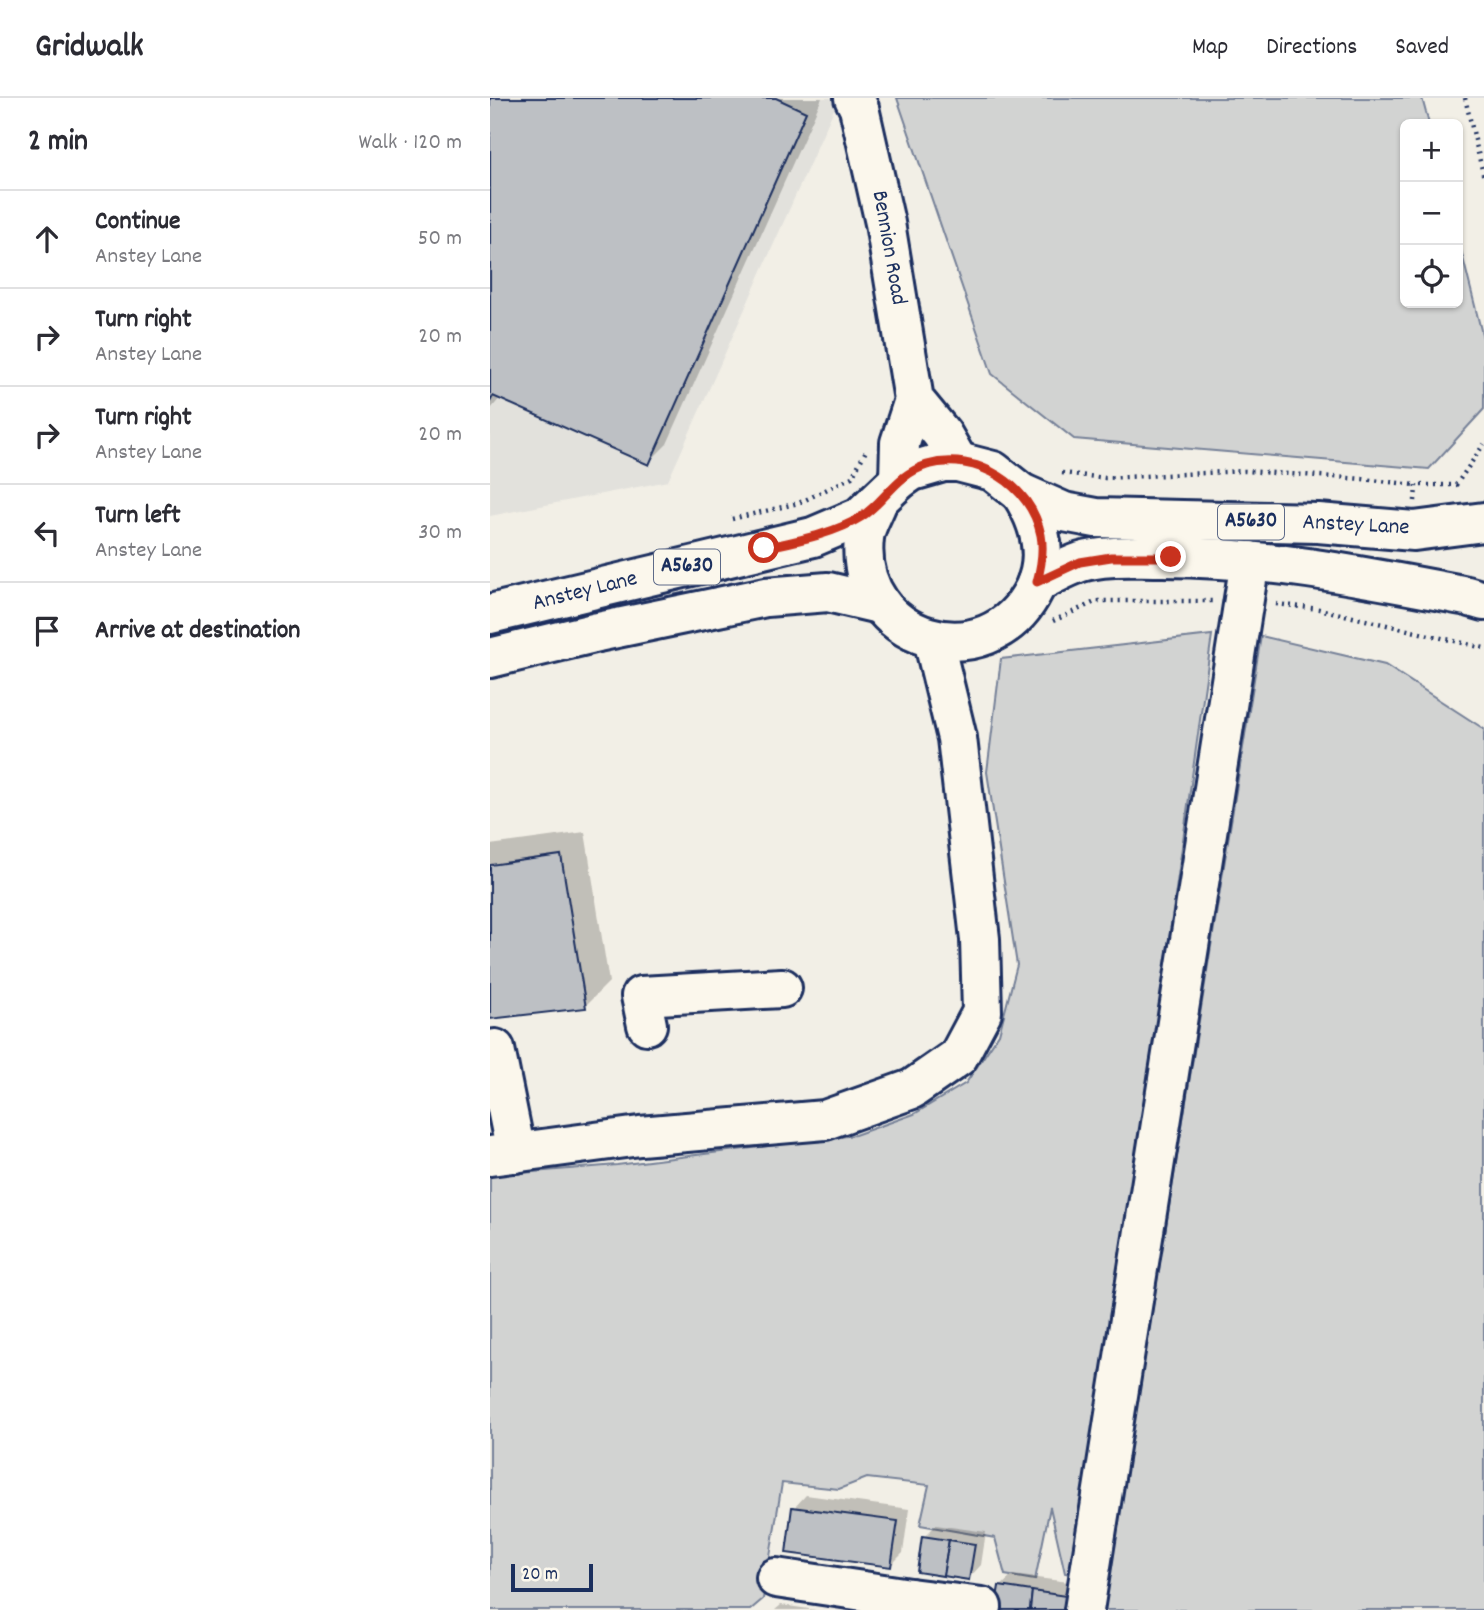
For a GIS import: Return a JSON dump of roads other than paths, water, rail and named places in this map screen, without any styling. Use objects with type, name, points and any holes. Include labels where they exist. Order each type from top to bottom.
[{"type":"main road","name":"Bennion Road","points":[[854,98],[859,108],[885,223],[914,400],[888,491]]},
{"type":"main road","points":[[914,400],[942,434],[958,462]]},
{"type":"main road","name":"Anstey Lane","points":[[490,614],[813,537],[860,517],[888,491],[927,466],[958,462],[993,471],[1021,494],[1034,513],[1041,536],[1042,559],[1037,582],[1028,600],[1009,621],[984,636],[949,640]]},
{"type":"main road","points":[[495,1049],[503,1155],[640,1136],[825,1120],[912,1089],[958,1057],[982,1013],[980,939],[957,738],[966,679],[949,640],[912,632],[894,620],[879,604],[865,572],[864,536],[888,491]]},
{"type":"main road","name":"Anstey Lane","points":[[1021,494],[1064,512],[1096,518],[1318,523],[1414,531],[1484,522]]},
{"type":"main road","name":"Anstey Lane","points":[[1037,582],[1080,562],[1111,557],[1171,557],[1327,569],[1484,601]]},
{"type":"main road","points":[[1084,1610],[1250,561]]},
{"type":"main road","name":"A5630","points":[[490,658],[766,597],[828,592],[879,604]]},
{"type":"main road","points":[[647,1025],[642,996],[782,988]]},
{"type":"main road","points":[[776,1578],[909,1604],[982,1607]]}]
